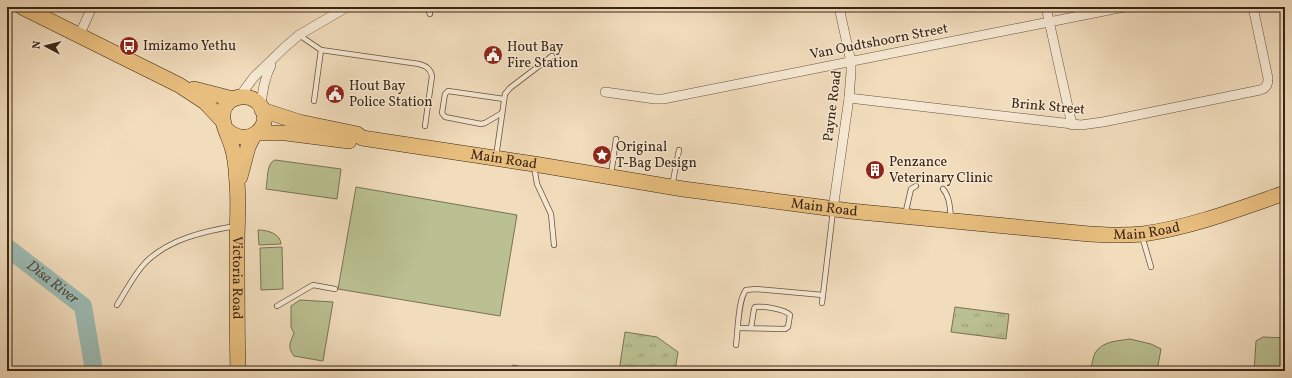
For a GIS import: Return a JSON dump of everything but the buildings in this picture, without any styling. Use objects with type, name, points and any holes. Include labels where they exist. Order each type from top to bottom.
[{"type":"main road","points":[[22,7],[179,85],[214,109],[231,134],[242,138],[255,134]]},
{"type":"main road","points":[[179,85],[210,94],[236,98],[248,97],[256,101],[262,109]]},
{"type":"main road","points":[[224,125],[223,112],[227,104],[236,98]]},
{"type":"main road","name":"Victoria Road","points":[[237,185],[245,158],[255,134],[262,126],[264,118],[262,109]]},
{"type":"main road","name":"Main Road","points":[[262,109],[299,122],[357,134],[362,138],[534,164],[671,187],[833,209],[1105,235],[1142,234],[1172,229],[1217,216],[1285,193]]},
{"type":"main road","name":"Victoria Road","points":[[224,125],[234,154],[237,185],[238,371]]},
{"type":"main road","name":"Main Road","points":[[255,134],[286,133],[355,141],[362,138]]},
{"type":"street","points":[[79,36],[92,7]]},
{"type":"street","name":"Payne Road","points":[[833,209],[849,98],[852,62],[839,7]]},
{"type":"street","points":[[1046,7],[1072,125]]},
{"type":"street","name":"Van Oudtshoorn Street","points":[[605,92],[663,99],[1124,7]]},
{"type":"street","name":"Brink Street","points":[[849,98],[1072,125],[1088,125],[1264,89],[1268,82],[1268,78],[1253,7]]},
{"type":"street","points":[[236,98],[254,77],[285,47],[299,36],[348,8]]},
{"type":"street","points":[[262,109],[262,92],[264,82],[273,60]]},
{"type":"lane","points":[[427,7],[430,14]]},
{"type":"lane","points":[[299,36],[321,50],[425,66],[430,70],[432,76],[425,126]]},
{"type":"lane","points":[[314,101],[321,50]]},
{"type":"lane","points":[[495,158],[504,99],[507,91],[552,56]]},
{"type":"lane","points":[[502,114],[485,123],[477,124],[445,117],[442,113],[445,94],[448,91],[504,99]]},
{"type":"lane","points":[[610,177],[616,139]]},
{"type":"lane","points":[[671,187],[679,150]]},
{"type":"lane","points":[[534,164],[537,184],[551,214],[554,245]]},
{"type":"lane","points":[[904,216],[911,189],[916,186]]},
{"type":"lane","points":[[943,189],[948,199],[952,221]]},
{"type":"lane","points":[[822,303],[833,209]]},
{"type":"lane","points":[[117,305],[139,270],[156,253],[182,239],[237,226]]},
{"type":"lane","points":[[1142,234],[1151,267]]},
{"type":"lane","points":[[277,306],[313,285],[335,288]]},
{"type":"lane","points":[[736,345],[739,314],[746,290],[756,289],[822,295]]},
{"type":"lane","points":[[738,328],[785,329],[788,327],[790,315],[788,313],[757,306],[754,309],[751,328]]},
{"type":"green space","points":[[275,160],[341,169],[337,199],[266,189],[269,168]]},
{"type":"green space","points":[[356,187],[517,215],[500,316],[338,289]]},
{"type":"green space","points":[[258,230],[276,235],[281,244],[259,245]]},
{"type":"green space","points":[[282,247],[283,289],[261,290],[260,248]]},
{"type":"green space","points":[[300,300],[333,302],[323,361],[294,356],[290,350],[290,342],[294,333],[291,327],[291,306]]},
{"type":"green space","points":[[955,307],[1009,314],[1006,339],[951,332]]},
{"type":"green space","points":[[625,332],[657,337],[678,352],[675,371],[633,366],[632,371],[619,371]]},
{"type":"green space","points":[[1263,337],[1285,338],[1285,371],[1254,371],[1256,341]]},
{"type":"green space","points":[[1130,339],[1151,344],[1161,349],[1157,371],[1092,371],[1091,368],[1093,358],[1098,349],[1111,342]]},
{"type":"green space","points":[[513,365],[541,371],[511,371]]},
{"type":"waterway","name":"Disa River","points":[[7,248],[83,306],[94,371]]},
{"type":"place","name":"Imizamo Yethu","points":[[129,46]]},
{"type":"place","name":"Hout Bay Fire Station","points":[[493,55]]},
{"type":"place","name":"Hout Bay Police Station","points":[[335,94]]},
{"type":"place","name":"Original T-Bag Design","points":[[602,155]]},
{"type":"place","name":"Penzance Veterinary Clinic","points":[[875,170]]}]
